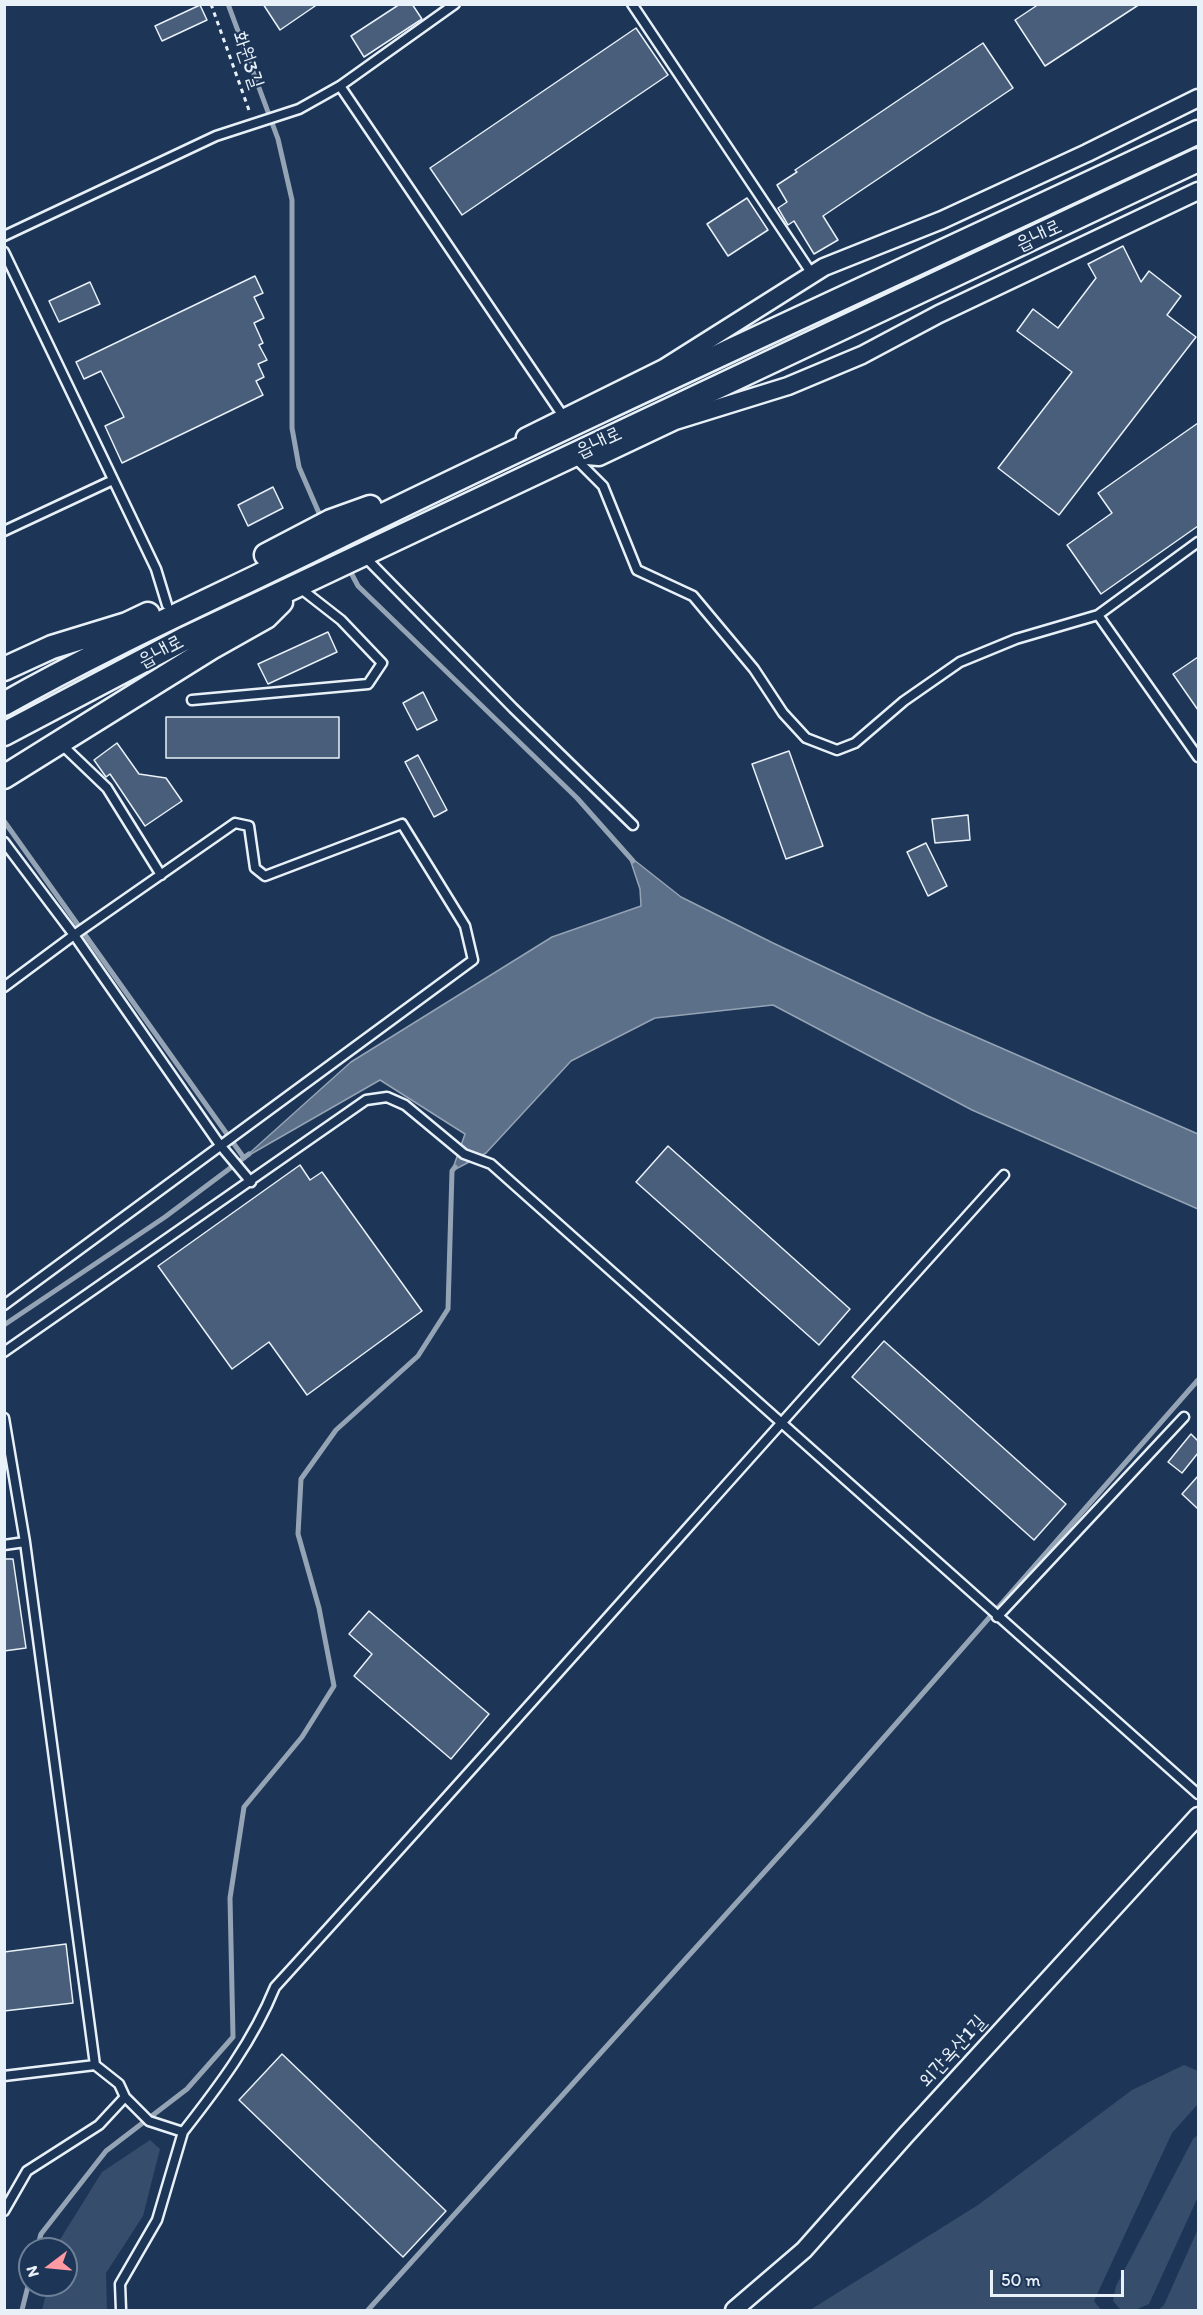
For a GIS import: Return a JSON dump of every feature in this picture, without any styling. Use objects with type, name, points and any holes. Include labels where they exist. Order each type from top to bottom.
[{"type":"street","points":[[4,669],[52,647],[127,624],[323,526],[476,469],[544,425],[664,368],[824,267],[942,220],[1087,153],[1198,98]]},
{"type":"street","name":"읍내로","points":[[4,704],[107,650],[476,469],[1198,132]]},
{"type":"street","name":"읍내로","points":[[4,734],[184,639],[1198,160]]},
{"type":"street","points":[[573,455],[599,457],[675,421],[788,386],[862,355],[939,314],[1198,191]]},
{"type":"street","points":[[4,777],[211,648],[266,617],[298,585]]},
{"type":"street","name":"외간옥산1길","points":[[734,2310],[804,2250],[937,2100],[1198,1816]]},
{"type":"lane","points":[[4,237],[216,136],[255,126],[285,114],[340,86],[455,4]]},
{"type":"lane","points":[[632,4],[812,274]]},
{"type":"lane","points":[[340,86],[563,416]]},
{"type":"lane","points":[[4,252],[156,568],[167,605]]},
{"type":"lane","points":[[573,455],[603,486],[637,570],[693,596],[754,669],[790,721],[806,738],[837,750],[855,743],[904,701],[960,662],[1016,639],[1098,615],[1198,542]]},
{"type":"lane","points":[[4,531],[112,480]]},
{"type":"lane","points":[[359,556],[633,825]]},
{"type":"lane","points":[[192,700],[368,684],[382,663],[341,620],[298,585]]},
{"type":"lane","points":[[1098,615],[1198,757]]},
{"type":"lane","points":[[60,743],[107,788],[161,875]]},
{"type":"lane","points":[[4,987],[74,935],[236,823],[249,826],[255,868],[265,876],[402,824],[465,926],[473,960],[4,1305]]},
{"type":"lane","points":[[4,842],[74,935],[220,1145],[251,1182]]},
{"type":"lane","points":[[4,1352],[366,1100],[387,1096],[405,1104],[464,1154],[491,1164],[1198,1794]]},
{"type":"lane","points":[[121,2310],[120,2284],[157,2220],[183,2132],[237,2061],[262,2021],[275,1987],[511,1728],[780,1422],[1004,1175]]},
{"type":"lane","points":[[997,1617],[1184,1417]]},
{"type":"lane","points":[[4,1418],[25,1542],[94,2064],[119,2084],[125,2097],[149,2121],[183,2132]]},
{"type":"lane","points":[[4,1545],[25,1542]]},
{"type":"lane","points":[[4,2076],[94,2064]]},
{"type":"lane","points":[[4,2211],[27,2171],[99,2125],[125,2097]]},
{"type":"path","name":"화원3길","points":[[211,4],[255,126]]},
{"type":"shaded area","points":[[629,856],[681,897],[773,943],[928,1016],[1198,1134],[1198,1209],[972,1110],[773,1005],[655,1018],[571,1061],[486,1153],[452,1171],[465,1134],[380,1080],[244,1158],[351,1062],[552,937],[641,906],[640,889]]},
{"type":"shaded area","points":[[1184,2065],[1198,2071],[1198,2104],[1172,2133],[1094,2301],[1101,2310],[810,2310],[978,2205],[1132,2090]]},
{"type":"shaded area","points":[[1198,2135],[1198,2197],[1149,2304],[1135,2310],[1120,2309],[1113,2301],[1116,2286],[1193,2139]]},
{"type":"shaded area","points":[[150,2140],[160,2149],[143,2216],[106,2273],[107,2310],[42,2310],[45,2297],[78,2297],[78,2237],[62,2237],[102,2172]]},
{"type":"shaded area","points":[[1198,2229],[1198,2310],[1158,2310],[1164,2305]]},
{"type":"building","points":[[263,4],[318,4],[280,30]]},
{"type":"building","points":[[400,4],[412,4],[422,19],[364,57],[351,36]]},
{"type":"building","points":[[1039,4],[1140,4],[1045,66],[1015,20]]},
{"type":"building","points":[[200,5],[207,20],[162,41],[155,26]]},
{"type":"building","points":[[636,28],[668,75],[462,215],[430,168]]},
{"type":"building","points":[[983,43],[1013,88],[823,216],[838,240],[814,254],[794,221],[788,225],[778,208],[787,202],[777,185],[797,172],[795,170]]},
{"type":"building","points":[[747,198],[768,230],[728,256],[707,224]]},
{"type":"building","points":[[1123,246],[1141,282],[1149,271],[1181,296],[1167,315],[1196,337],[1059,515],[998,468],[1072,372],[1017,331],[1033,309],[1058,328],[1096,278],[1088,264]]},
{"type":"building","points":[[255,276],[263,293],[254,297],[264,318],[254,323],[263,343],[259,345],[267,360],[258,364],[264,377],[256,381],[263,395],[122,463],[105,426],[124,417],[101,371],[84,379],[76,362]]},
{"type":"building","points":[[90,282],[100,304],[59,322],[49,301]]},
{"type":"building","points":[[1198,423],[1198,526],[1101,594],[1067,545],[1112,513],[1098,493]]},
{"type":"building","points":[[273,487],[283,508],[248,526],[238,505]]},
{"type":"building","points":[[328,632],[337,652],[268,684],[258,664]]},
{"type":"building","points":[[1198,657],[1198,710],[1173,674]]},
{"type":"building","points":[[423,692],[437,720],[417,730],[403,703]]},
{"type":"building","points":[[166,717],[339,717],[339,758],[166,758]]},
{"type":"building","points":[[117,743],[139,774],[166,778],[182,801],[145,826],[110,774],[106,777],[94,760]]},
{"type":"building","points":[[789,751],[823,846],[786,859],[752,764]]},
{"type":"building","points":[[418,755],[447,810],[434,817],[405,762]]},
{"type":"building","points":[[968,815],[970,840],[935,843],[932,819]]},
{"type":"building","points":[[926,843],[947,886],[928,896],[907,852]]},
{"type":"building","points":[[668,1146],[850,1309],[819,1345],[636,1182]]},
{"type":"building","points":[[300,1165],[310,1180],[322,1172],[422,1311],[307,1395],[269,1342],[232,1369],[158,1266]]},
{"type":"building","points":[[884,1341],[1066,1504],[1034,1540],[852,1377]]},
{"type":"building","points":[[1191,1434],[1198,1441],[1198,1453],[1182,1473],[1168,1462]]},
{"type":"building","points":[[1198,1476],[1198,1509],[1182,1494]]},
{"type":"building","points":[[4,1559],[13,1559],[26,1648],[4,1651]]},
{"type":"building","points":[[369,1611],[489,1714],[451,1759],[354,1676],[372,1654],[349,1634]]},
{"type":"building","points":[[66,1944],[73,2003],[4,2011],[4,1952]]},
{"type":"building","points":[[282,2054],[446,2211],[403,2257],[239,2100]]},
{"type":"waterway","points":[[228,4],[278,139],[292,200],[292,428],[299,467],[322,520]]},
{"type":"waterway","points":[[348,567],[358,586],[577,798],[633,861]]},
{"type":"waterway","points":[[4,821],[244,1158]]},
{"type":"waterway","points":[[4,1325],[165,1217],[249,1154]]},
{"type":"waterway","points":[[40,2237],[106,2151],[187,2089],[233,2037],[230,1898],[244,1807],[302,1737],[334,1686],[319,1608],[298,1534],[301,1479],[336,1430],[418,1356],[448,1309],[452,1171],[455,1167]]},
{"type":"waterway","points":[[368,2310],[815,1816],[1198,1380]]},
{"type":"waterway","points":[[22,2310],[25,2297]]}]
